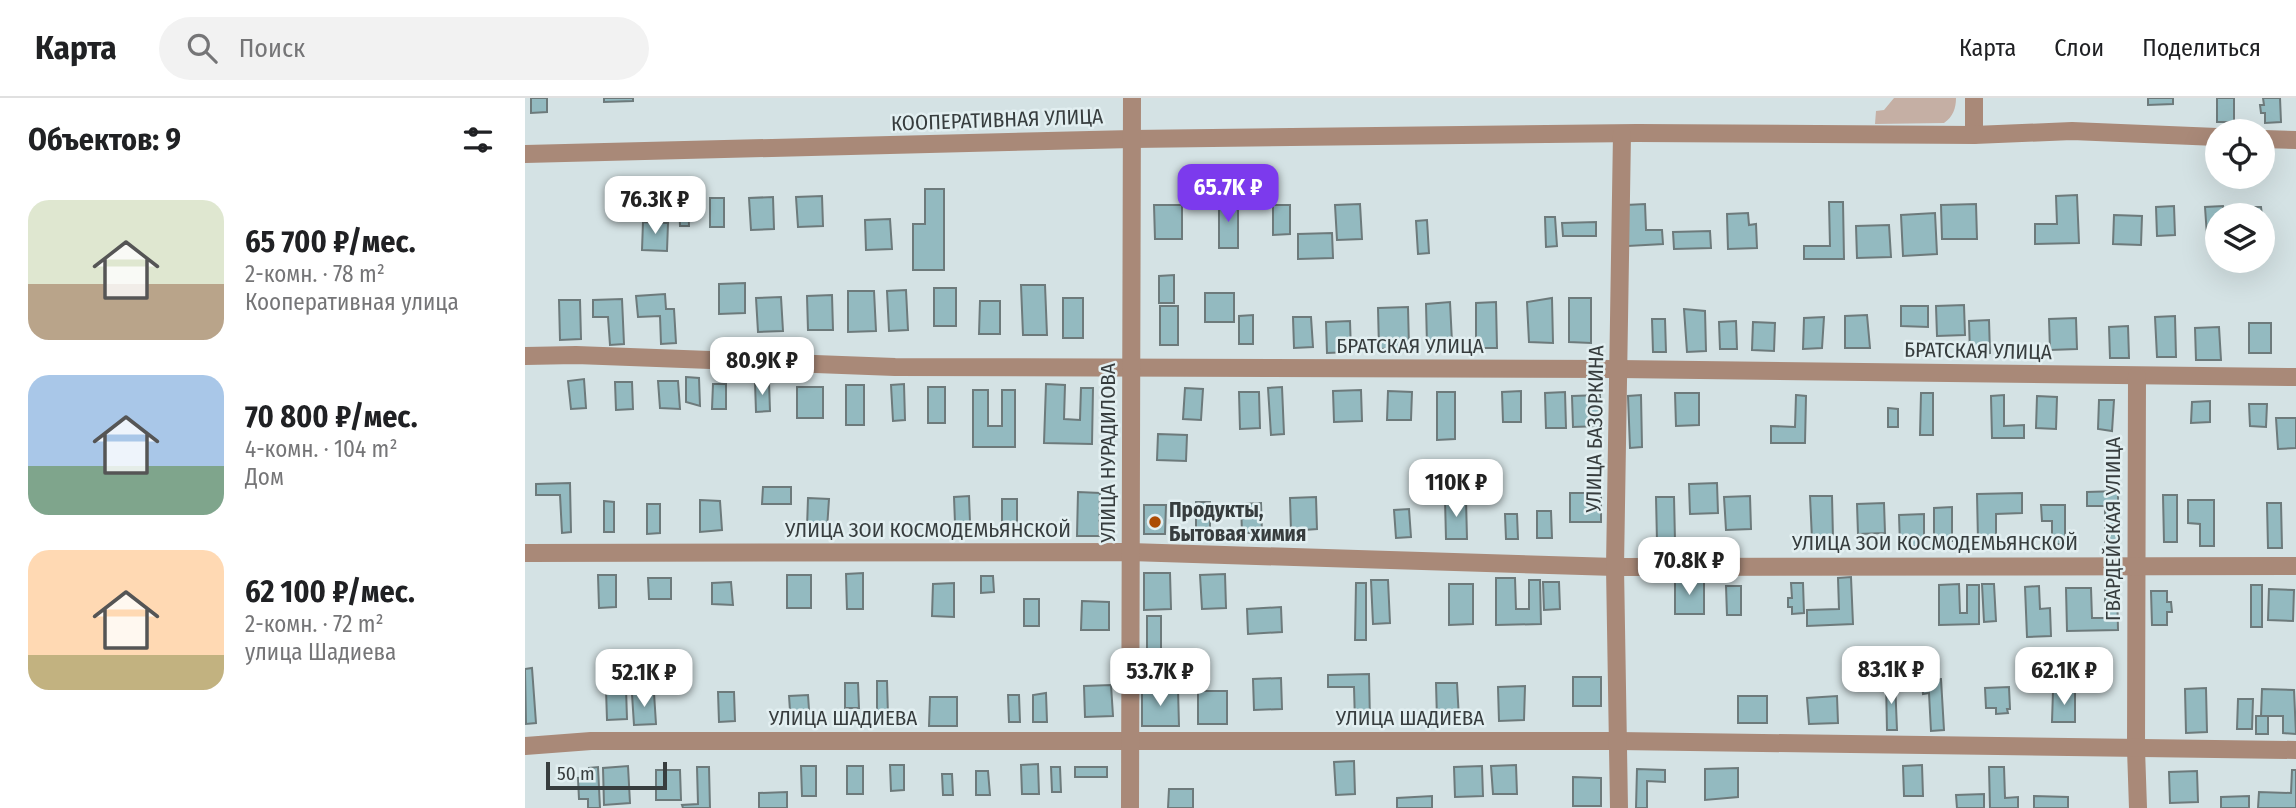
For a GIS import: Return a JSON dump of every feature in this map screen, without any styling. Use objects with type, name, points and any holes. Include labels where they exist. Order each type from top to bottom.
[{"type":"street","name":"УЛИЦА НУРАДИЛОВА","points":[[1130,808],[1132,98]]},
{"type":"street","points":[[1974,98],[1974,135]]},
{"type":"street","name":"КООПЕРАТИВНАЯ УЛИЦА","points":[[525,154],[1132,139],[1622,134],[1974,135],[2072,131],[2205,137]]},
{"type":"street","name":"УЛИЦА БАЗОРКИНА","points":[[1619,808],[1615,567],[1622,134]]},
{"type":"street","points":[[2275,139],[2296,140]]},
{"type":"street","name":"БРАТСКАЯ УЛИЦА","points":[[525,356],[576,355],[895,367],[1618,369],[2296,377]]},
{"type":"street","name":"ГВАРДЕЙСКАЯ УЛИЦА","points":[[2137,376],[2135,565],[2138,808]]},
{"type":"street","name":"УЛИЦА ЗОИ КОСМОДЕМЬЯНСКОЙ","points":[[525,554],[1130,552],[1615,567],[2296,566]]},
{"type":"street","name":"УЛИЦА ШАДИЕВА","points":[[525,746],[591,741],[1618,741],[2296,750]]},
{"type":"shaded area","points":[[1894,98],[1956,98],[1953,112],[1944,123],[1875,124],[1876,111],[1884,110]]},
{"type":"building","points":[[531,98],[547,98],[547,112],[531,113]]},
{"type":"building","points":[[604,98],[633,98],[633,101],[604,102]]},
{"type":"building","points":[[2148,98],[2173,98],[2173,104],[2148,105]]},
{"type":"building","points":[[2217,98],[2234,98],[2234,119],[2217,119]]},
{"type":"building","points":[[2263,98],[2280,98],[2281,122],[2265,119],[2260,105],[2264,105]]},
{"type":"building","points":[[925,189],[944,189],[944,270],[913,270],[913,224],[925,224]]},
{"type":"building","points":[[2077,195],[2079,243],[2035,244],[2035,224],[2057,224],[2056,196]]},
{"type":"building","points":[[822,196],[823,226],[798,227],[796,197]]},
{"type":"building","points":[[773,197],[774,229],[751,230],[749,198]]},
{"type":"building","points":[[615,198],[624,198],[625,218],[616,218]]},
{"type":"building","points":[[679,198],[688,198],[689,226],[680,226]]},
{"type":"building","points":[[710,198],[724,198],[724,227],[710,227]]},
{"type":"building","points":[[1219,200],[1238,200],[1238,248],[1219,248]]},
{"type":"building","points":[[1829,202],[1843,202],[1844,259],[1804,259],[1804,246],[1830,246]]},
{"type":"building","points":[[1360,204],[1362,239],[1337,240],[1335,205]]},
{"type":"building","points":[[1645,204],[1646,230],[1662,230],[1663,244],[1628,246],[1626,205]]},
{"type":"building","points":[[1976,204],[1977,239],[1942,239],[1941,205]]},
{"type":"building","points":[[1154,205],[1182,205],[1182,239],[1155,239]]},
{"type":"building","points":[[1273,205],[1290,205],[1290,234],[1273,235]]},
{"type":"building","points":[[2174,206],[2175,235],[2157,236],[2156,207]]},
{"type":"building","points":[[1748,213],[1749,225],[1756,224],[1757,248],[1728,249],[1727,214]]},
{"type":"building","points":[[1935,213],[1937,254],[1903,256],[1901,215]]},
{"type":"building","points":[[2114,215],[2142,216],[2141,245],[2113,244]]},
{"type":"building","points":[[1545,217],[1555,217],[1557,246],[1546,247]]},
{"type":"building","points":[[890,219],[892,249],[866,250],[865,220]]},
{"type":"building","points":[[1427,220],[1429,253],[1418,254],[1416,221]]},
{"type":"building","points":[[643,222],[668,223],[667,251],[642,250]]},
{"type":"building","points":[[1596,222],[1596,236],[1563,236],[1562,223]]},
{"type":"building","points":[[1889,225],[1891,257],[1857,258],[1856,226]]},
{"type":"building","points":[[1710,231],[1711,248],[1674,249],[1673,232]]},
{"type":"building","points":[[1332,233],[1333,258],[1298,259],[1298,234]]},
{"type":"building","points":[[1174,275],[1174,303],[1159,303],[1159,276]]},
{"type":"building","points":[[745,283],[745,313],[719,314],[719,284]]},
{"type":"building","points":[[1021,285],[1045,285],[1047,335],[1023,335]]},
{"type":"building","points":[[934,288],[956,288],[956,326],[934,326]]},
{"type":"building","points":[[906,290],[908,330],[889,331],[887,291]]},
{"type":"building","points":[[848,291],[874,291],[876,331],[848,332]]},
{"type":"building","points":[[1205,293],[1234,293],[1234,322],[1205,322]]},
{"type":"building","points":[[665,294],[666,309],[674,309],[676,343],[661,344],[660,316],[638,317],[636,296]]},
{"type":"building","points":[[832,295],[833,330],[808,330],[807,296]]},
{"type":"building","points":[[781,297],[783,331],[758,332],[756,298]]},
{"type":"building","points":[[1063,298],[1083,298],[1083,338],[1063,338]]},
{"type":"building","points":[[1552,298],[1553,343],[1529,342],[1527,302]]},
{"type":"building","points":[[1569,298],[1591,298],[1591,343],[1569,342]]},
{"type":"building","points":[[622,299],[624,344],[610,345],[608,317],[593,317],[593,300]]},
{"type":"building","points":[[559,300],[580,300],[581,339],[560,340]]},
{"type":"building","points":[[980,301],[1000,301],[1000,334],[979,334]]},
{"type":"building","points":[[1450,302],[1452,342],[1427,345],[1426,304]]},
{"type":"building","points":[[1496,302],[1497,348],[1476,348],[1476,303]]},
{"type":"building","points":[[1964,305],[1965,335],[1937,336],[1936,306]]},
{"type":"building","points":[[1160,306],[1178,306],[1178,345],[1160,345]]},
{"type":"building","points":[[1901,306],[1928,306],[1928,327],[1901,326]]},
{"type":"building","points":[[1408,307],[1409,348],[1379,349],[1378,308]]},
{"type":"building","points":[[1684,309],[1705,311],[1706,351],[1687,352]]},
{"type":"building","points":[[1253,315],[1253,344],[1239,344],[1239,316]]},
{"type":"building","points":[[1867,315],[1870,348],[1845,348],[1845,316]]},
{"type":"building","points":[[2175,316],[2176,357],[2157,357],[2155,317]]},
{"type":"building","points":[[1293,317],[1311,317],[1313,347],[1294,348]]},
{"type":"building","points":[[1824,317],[1822,348],[1803,349],[1804,318]]},
{"type":"building","points":[[2076,318],[2077,349],[2050,350],[2049,319]]},
{"type":"building","points":[[1652,319],[1665,319],[1666,352],[1653,352]]},
{"type":"building","points":[[1989,320],[1990,353],[1970,354],[1969,321]]},
{"type":"building","points":[[1350,321],[1351,352],[1327,353],[1326,322]]},
{"type":"building","points":[[1736,321],[1737,349],[1720,349],[1719,322]]},
{"type":"building","points":[[1753,322],[1775,323],[1774,351],[1752,350]]},
{"type":"building","points":[[2249,323],[2271,323],[2271,353],[2249,353]]},
{"type":"building","points":[[2128,326],[2129,358],[2110,358],[2109,327]]},
{"type":"building","points":[[2219,327],[2221,360],[2196,360],[2195,328]]},
{"type":"building","points":[[686,377],[699,378],[700,406],[686,402]]},
{"type":"building","points":[[584,379],[586,408],[571,409],[568,381]]},
{"type":"building","points":[[658,381],[678,381],[680,409],[660,408]]},
{"type":"building","points":[[615,382],[632,382],[633,409],[616,410]]},
{"type":"building","points":[[755,382],[769,382],[770,411],[756,412]]},
{"type":"building","points":[[713,384],[726,384],[726,409],[712,409]]},
{"type":"building","points":[[904,384],[905,420],[893,421],[891,385]]},
{"type":"building","points":[[1046,384],[1065,385],[1064,419],[1080,420],[1081,388],[1093,388],[1092,444],[1044,443]]},
{"type":"building","points":[[846,385],[864,385],[864,425],[846,425]]},
{"type":"building","points":[[797,387],[823,387],[823,418],[797,418]]},
{"type":"building","points":[[928,387],[945,387],[945,423],[928,423]]},
{"type":"building","points":[[1282,387],[1284,434],[1271,435],[1268,388]]},
{"type":"building","points":[[1185,388],[1203,389],[1201,420],[1183,419]]},
{"type":"building","points":[[973,390],[988,390],[988,426],[1002,426],[1002,390],[1015,390],[1015,447],[973,447]]},
{"type":"building","points":[[1361,390],[1362,421],[1334,422],[1333,391]]},
{"type":"building","points":[[1388,391],[1412,392],[1411,420],[1387,420]]},
{"type":"building","points":[[1521,391],[1521,422],[1503,422],[1502,392]]},
{"type":"building","points":[[1239,392],[1259,392],[1260,428],[1240,429]]},
{"type":"building","points":[[1437,392],[1455,392],[1455,439],[1437,440]]},
{"type":"building","points":[[1565,392],[1566,428],[1546,428],[1545,393]]},
{"type":"building","points":[[1675,393],[1699,393],[1699,425],[1676,426]]},
{"type":"building","points":[[1921,393],[1933,393],[1933,435],[1920,435]]},
{"type":"building","points":[[1600,395],[1601,426],[1573,427],[1572,396]]},
{"type":"building","points":[[1641,395],[1642,447],[1630,448],[1628,396]]},
{"type":"building","points":[[1796,395],[1806,396],[1805,443],[1771,443],[1771,426],[1795,427]]},
{"type":"building","points":[[2004,395],[2004,426],[2024,425],[2024,438],[1992,438],[1991,396]]},
{"type":"building","points":[[2037,396],[2057,397],[2056,429],[2036,428]]},
{"type":"building","points":[[2099,400],[2114,400],[2112,431],[2098,429]]},
{"type":"building","points":[[2210,401],[2210,422],[2191,423],[2192,402]]},
{"type":"building","points":[[2249,404],[2267,404],[2266,427],[2250,426]]},
{"type":"building","points":[[1888,408],[1898,409],[1898,427],[1888,427]]},
{"type":"building","points":[[2276,418],[2296,418],[2296,448],[2278,449]]},
{"type":"building","points":[[1158,434],[1187,435],[1186,461],[1157,460]]},
{"type":"building","points":[[570,483],[571,532],[562,533],[560,495],[536,495],[536,484]]},
{"type":"building","points":[[1717,483],[1718,513],[1690,514],[1689,484]]},
{"type":"building","points":[[763,487],[791,487],[791,504],[762,504]]},
{"type":"building","points":[[2118,491],[2118,542],[2105,542],[2105,506],[2087,506],[2087,492]]},
{"type":"building","points":[[1078,492],[1100,493],[1099,536],[1077,536]]},
{"type":"building","points":[[1570,493],[1601,493],[1601,522],[1570,522]]},
{"type":"building","points":[[2022,493],[2022,513],[1996,514],[1996,540],[1978,541],[1977,494]]},
{"type":"building","points":[[2163,495],[2177,495],[2177,542],[2164,542]]},
{"type":"building","points":[[969,496],[970,522],[955,523],[954,497]]},
{"type":"building","points":[[1750,496],[1751,529],[1726,530],[1724,497]]},
{"type":"building","points":[[1810,496],[1832,496],[1833,538],[1812,539]]},
{"type":"building","points":[[1316,497],[1317,529],[1291,531],[1290,498]]},
{"type":"building","points":[[1656,497],[1674,497],[1675,541],[1657,541]]},
{"type":"building","points":[[808,498],[829,499],[827,529],[807,528]]},
{"type":"building","points":[[1002,499],[1017,499],[1017,528],[1002,527]]},
{"type":"building","points":[[1445,499],[1466,499],[1467,539],[1446,539]]},
{"type":"building","points":[[700,500],[720,501],[722,530],[700,532]]},
{"type":"building","points":[[2188,500],[2214,500],[2214,546],[2200,546],[2200,524],[2188,523]]},
{"type":"building","points":[[604,501],[614,502],[614,532],[604,532]]},
{"type":"building","points":[[1196,502],[1210,502],[1210,534],[1196,534]]},
{"type":"building","points":[[1261,503],[1262,533],[1242,533],[1241,504]]},
{"type":"building","points":[[1884,503],[1885,533],[1858,534],[1857,504]]},
{"type":"building","points":[[2267,503],[2281,503],[2282,548],[2268,548]]},
{"type":"building","points":[[647,504],[660,504],[660,533],[647,534]]},
{"type":"building","points":[[1144,505],[1166,505],[1165,534],[1144,534]]},
{"type":"building","points":[[2041,505],[2065,505],[2065,544],[2052,544],[2052,521],[2042,521]]},
{"type":"building","points":[[1952,507],[1952,541],[1934,541],[1934,508]]},
{"type":"building","points":[[1409,509],[1411,537],[1396,538],[1394,510]]},
{"type":"building","points":[[1537,511],[1551,511],[1552,538],[1537,538]]},
{"type":"building","points":[[1505,514],[1517,514],[1518,539],[1506,539]]},
{"type":"building","points":[[1924,514],[1924,546],[1900,546],[1899,515]]},
{"type":"building","points":[[863,573],[863,609],[847,609],[846,574]]},
{"type":"building","points":[[1144,573],[1170,573],[1171,609],[1144,610]]},
{"type":"building","points":[[1225,574],[1226,608],[1202,609],[1200,575]]},
{"type":"building","points":[[598,575],[616,575],[616,607],[599,608]]},
{"type":"building","points":[[787,575],[811,575],[811,608],[787,608]]},
{"type":"building","points":[[981,576],[993,576],[994,592],[981,593]]},
{"type":"building","points":[[1851,577],[1853,624],[1807,626],[1807,610],[1839,609],[1838,578]]},
{"type":"building","points":[[648,578],[671,578],[671,599],[649,599]]},
{"type":"building","points":[[1496,578],[1515,578],[1516,609],[1529,609],[1529,580],[1540,580],[1541,624],[1496,625]]},
{"type":"building","points":[[1371,580],[1388,580],[1390,623],[1373,624]]},
{"type":"building","points":[[1675,580],[1704,580],[1704,614],[1675,614]]},
{"type":"building","points":[[731,582],[733,605],[712,604],[712,583]]},
{"type":"building","points":[[1543,582],[1559,582],[1560,609],[1544,610]]},
{"type":"building","points":[[954,583],[954,617],[932,616],[933,584]]},
{"type":"building","points":[[1356,583],[1366,583],[1366,640],[1355,640]]},
{"type":"building","points":[[1791,583],[1803,583],[1804,613],[1792,614],[1792,607],[1788,607],[1788,598],[1792,598]]},
{"type":"building","points":[[1449,584],[1473,584],[1473,624],[1449,625]]},
{"type":"building","points":[[1959,584],[1960,613],[1967,613],[1967,585],[1979,585],[1979,624],[1939,625],[1939,585]]},
{"type":"building","points":[[1982,584],[1994,584],[1996,621],[1984,622]]},
{"type":"building","points":[[2251,585],[2262,585],[2262,627],[2251,627]]},
{"type":"building","points":[[1726,586],[1741,586],[1741,615],[1727,615]]},
{"type":"building","points":[[2039,586],[2040,609],[2050,608],[2051,636],[2027,637],[2025,587]]},
{"type":"building","points":[[2066,588],[2091,588],[2092,618],[2105,618],[2105,588],[2117,588],[2118,630],[2067,631]]},
{"type":"building","points":[[2269,589],[2294,590],[2293,621],[2268,620]]},
{"type":"building","points":[[2151,591],[2167,591],[2167,602],[2171,602],[2172,612],[2167,612],[2167,625],[2152,625]]},
{"type":"building","points":[[1024,599],[1039,599],[1039,626],[1024,626]]},
{"type":"building","points":[[1082,601],[1109,602],[1109,630],[1081,630]]},
{"type":"building","points":[[1281,607],[1282,632],[1248,634],[1247,609]]},
{"type":"building","points":[[1147,616],[1161,616],[1161,650],[1147,650]]},
{"type":"building","points":[[532,668],[536,723],[526,724],[525,669]]},
{"type":"building","points":[[1369,674],[1370,721],[1355,722],[1354,687],[1328,687],[1328,675]]},
{"type":"building","points":[[1573,677],[1601,677],[1601,706],[1573,706]]},
{"type":"building","points":[[1281,678],[1282,709],[1254,710],[1253,679]]},
{"type":"building","points":[[1941,679],[1944,730],[1931,731],[1929,693],[1923,694],[1922,680]]},
{"type":"building","points":[[877,681],[887,681],[888,716],[877,716]]},
{"type":"building","points":[[1886,681],[1895,681],[1897,730],[1887,730]]},
{"type":"building","points":[[845,683],[858,683],[859,708],[845,708]]},
{"type":"building","points":[[1436,683],[1457,683],[1459,719],[1437,719]]},
{"type":"building","points":[[1111,685],[1113,716],[1085,717],[1084,686]]},
{"type":"building","points":[[1525,686],[1524,720],[1499,721],[1498,687]]},
{"type":"building","points":[[2009,687],[2008,713],[1996,714],[1996,708],[1986,708],[1985,688]]},
{"type":"building","points":[[626,688],[627,719],[607,720],[606,689]]},
{"type":"building","points":[[2206,688],[2207,732],[2186,733],[2185,689]]},
{"type":"building","points":[[1142,689],[1178,689],[1179,726],[1142,726]]},
{"type":"building","points":[[2262,689],[2294,690],[2296,734],[2283,733],[2283,716],[2261,716]]},
{"type":"building","points":[[1198,691],[1227,691],[1227,724],[1198,724]]},
{"type":"building","points":[[2053,691],[2075,692],[2075,722],[2052,722]]},
{"type":"building","points":[[718,692],[734,692],[735,721],[719,722]]},
{"type":"building","points":[[654,693],[656,724],[634,725],[632,694]]},
{"type":"building","points":[[1046,693],[1047,722],[1033,722],[1033,695]]},
{"type":"building","points":[[808,695],[810,724],[791,725],[789,696]]},
{"type":"building","points":[[1008,695],[1019,695],[1020,722],[1009,722]]},
{"type":"building","points":[[1738,696],[1767,696],[1767,723],[1738,723]]},
{"type":"building","points":[[1837,696],[1838,723],[1809,724],[1807,698]]},
{"type":"building","points":[[930,697],[957,697],[957,726],[929,726]]},
{"type":"building","points":[[2238,699],[2253,699],[2252,729],[2237,729]]},
{"type":"building","points":[[2256,716],[2268,716],[2268,734],[2256,734]]},
{"type":"building","points":[[1354,761],[1355,794],[1336,795],[1334,762]]},
{"type":"building","points":[[1038,764],[1039,794],[1022,794],[1021,765]]},
{"type":"building","points":[[890,765],[904,765],[904,790],[891,791]]},
{"type":"building","points":[[1516,765],[1517,794],[1493,794],[1491,766]]},
{"type":"building","points":[[1922,765],[1923,796],[1904,796],[1903,766]]},
{"type":"building","points":[[628,766],[630,803],[604,805],[603,768]]},
{"type":"building","points":[[801,766],[816,766],[816,796],[802,796]]},
{"type":"building","points":[[847,766],[863,766],[863,794],[847,794]]},
{"type":"building","points":[[1482,766],[1483,796],[1455,797],[1454,767]]},
{"type":"building","points":[[598,767],[600,808],[588,808],[588,799],[579,799],[578,778],[589,777],[589,768]]},
{"type":"building","points":[[697,767],[709,767],[710,808],[683,808],[682,805],[698,804]]},
{"type":"building","points":[[1051,767],[1060,767],[1061,792],[1052,792]]},
{"type":"building","points":[[1075,767],[1107,767],[1107,777],[1075,777]]},
{"type":"building","points":[[1989,767],[2004,767],[2005,798],[2018,797],[2018,808],[1990,808]]},
{"type":"building","points":[[1738,768],[1738,797],[1705,800],[1705,769]]},
{"type":"building","points":[[1637,769],[1665,770],[1665,782],[1647,781],[1647,808],[1636,808]]},
{"type":"building","points":[[656,770],[680,770],[681,800],[656,800]]},
{"type":"building","points":[[2292,770],[2296,770],[2296,808],[2258,808],[2259,792],[2291,793]]},
{"type":"building","points":[[976,771],[988,771],[990,795],[976,795]]},
{"type":"building","points":[[2197,771],[2198,802],[2170,803],[2169,772]]},
{"type":"building","points":[[942,774],[952,774],[953,795],[943,795]]},
{"type":"building","points":[[1573,777],[1601,778],[1601,806],[1573,806]]},
{"type":"building","points":[[1169,789],[1193,789],[1193,808],[1168,808]]},
{"type":"building","points":[[787,792],[787,808],[759,808],[759,793]]},
{"type":"building","points":[[1984,794],[1984,808],[1957,808],[1956,795]]},
{"type":"building","points":[[1432,796],[1432,808],[1397,808],[1397,798]]},
{"type":"building","points":[[2034,796],[2068,797],[2068,808],[2034,808]]},
{"type":"building","points":[[2249,796],[2249,808],[2221,808],[2221,797]]},
{"type":"place","name":"Продукты, Бытовая химия","points":[[1155,522]]}]
